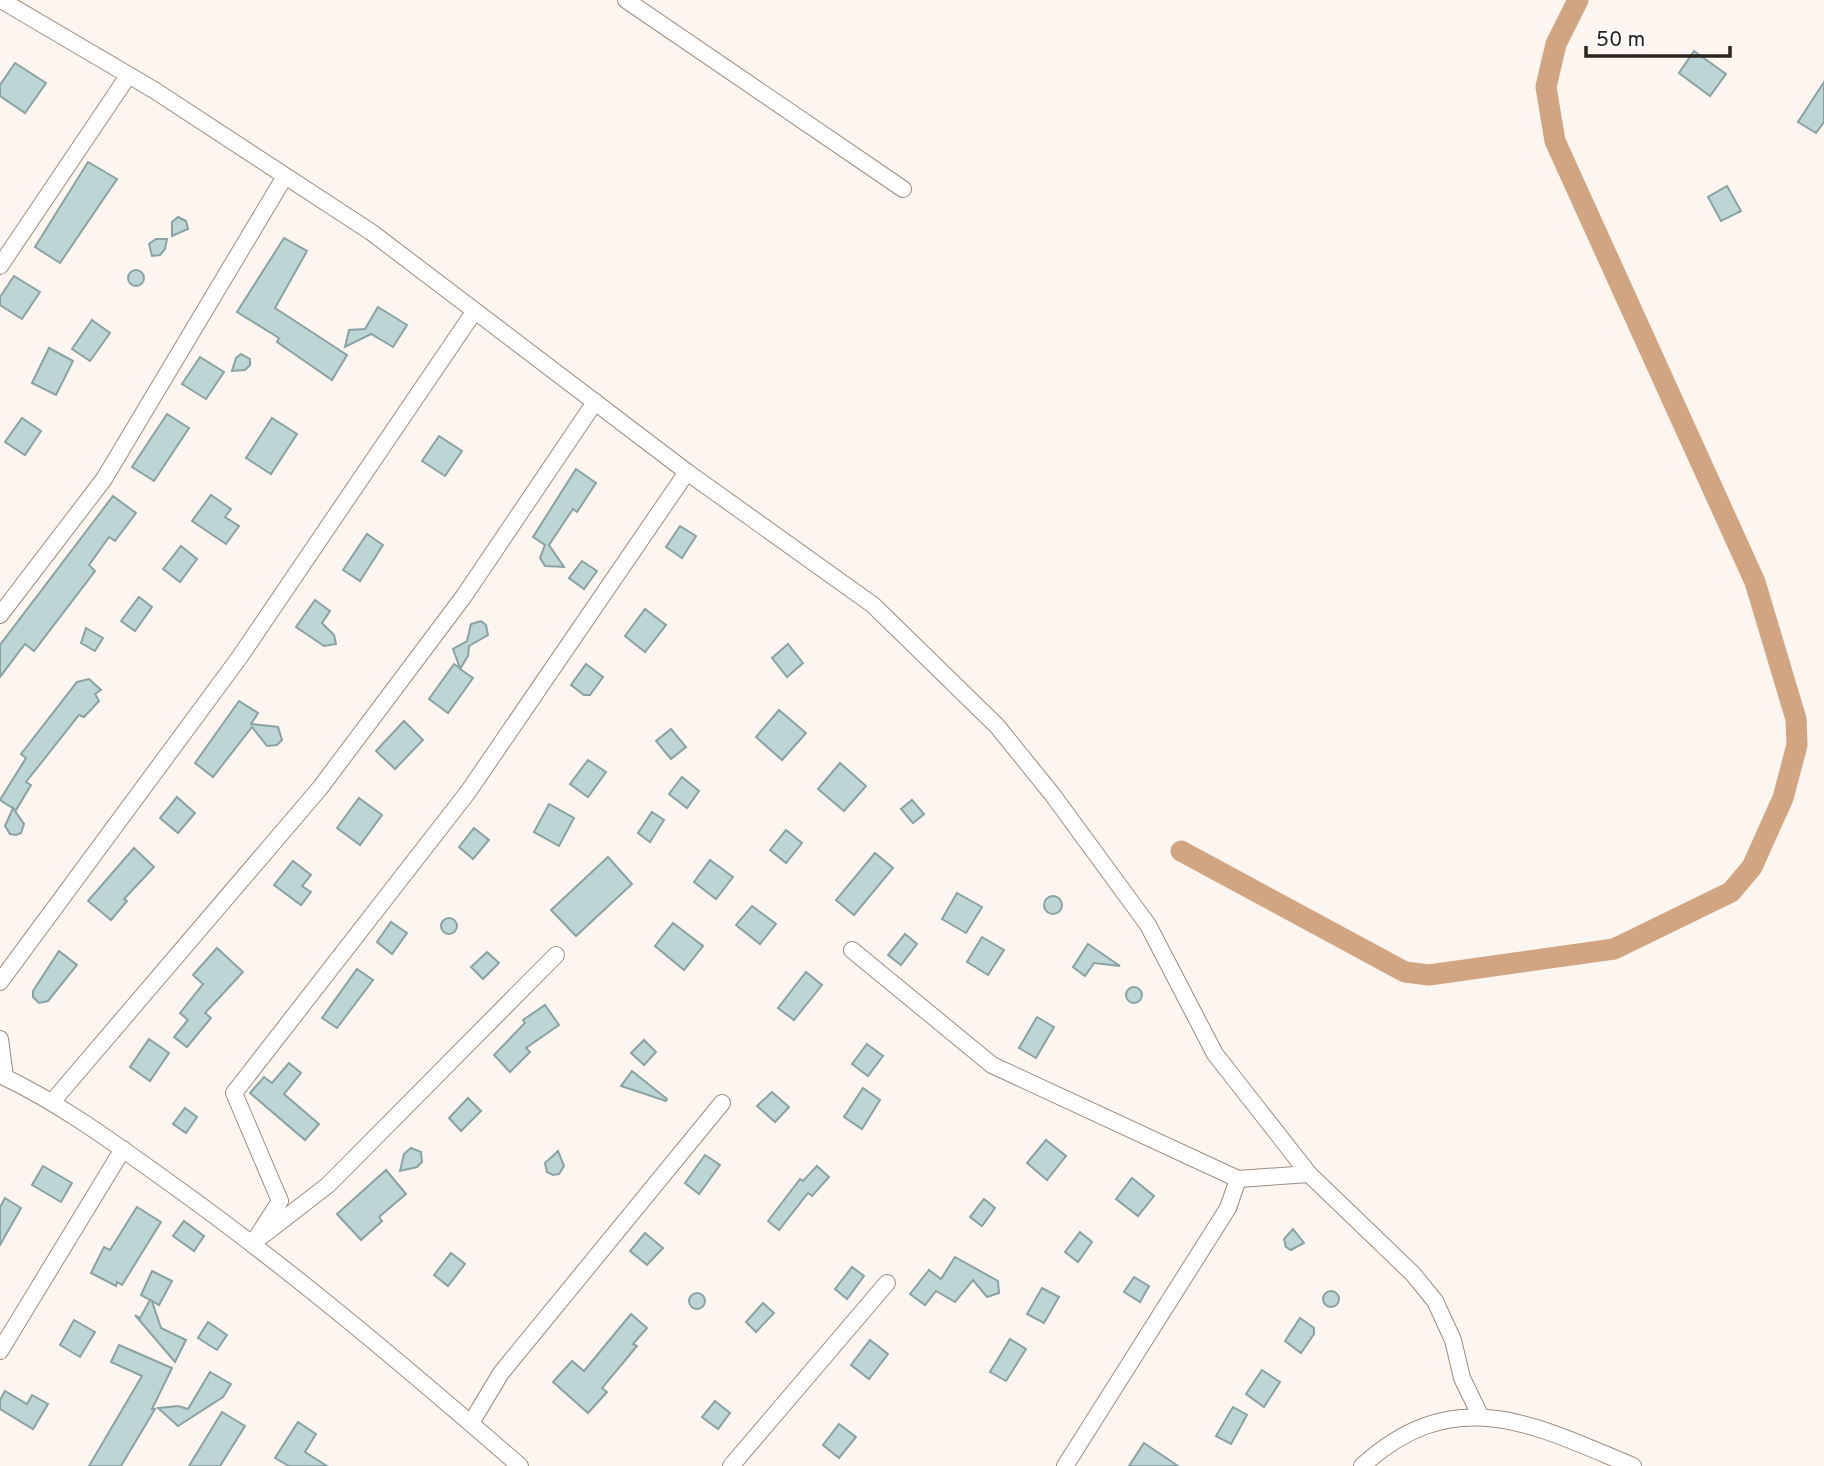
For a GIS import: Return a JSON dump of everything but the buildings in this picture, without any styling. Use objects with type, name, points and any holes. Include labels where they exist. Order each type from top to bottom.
[{"type":"street","points":[[1,0],[128,76],[371,232],[688,472],[873,605],[997,726],[1052,794],[1148,925],[1215,1054],[1310,1174],[1413,1274],[1435,1301],[1453,1340],[1462,1378],[1480,1415]]},
{"type":"street","points":[[626,0],[903,190]]},
{"type":"street","points":[[0,266],[128,76]]},
{"type":"street","points":[[0,615],[104,479],[284,178]]},
{"type":"street","points":[[0,982],[239,658],[474,312]]},
{"type":"street","points":[[52,1102],[320,788],[464,596],[595,402]]},
{"type":"street","points":[[253,1243],[280,1201],[234,1093],[468,792],[688,472]]},
{"type":"street","points":[[852,950],[992,1066],[1238,1180],[1310,1174]]},
{"type":"street","points":[[253,1243],[328,1185],[556,956]]},
{"type":"street","points":[[0,1039],[2,1076],[52,1102],[123,1149],[253,1243],[520,1466]]},
{"type":"street","points":[[471,1423],[501,1373],[722,1103]]},
{"type":"street","points":[[0,1351],[123,1149]]},
{"type":"street","points":[[1065,1466],[1228,1208],[1238,1180]]},
{"type":"street","points":[[731,1466],[887,1283]]},
{"type":"street","points":[[1362,1466],[1383,1447],[1432,1424],[1480,1415],[1518,1422],[1633,1466]]},
{"type":"waterway","points":[[1181,851],[1405,972],[1429,975],[1614,949],[1731,892],[1752,867],[1783,798],[1797,745],[1796,719],[1755,582],[1555,141],[1546,87],[1556,44],[1578,0]]}]
